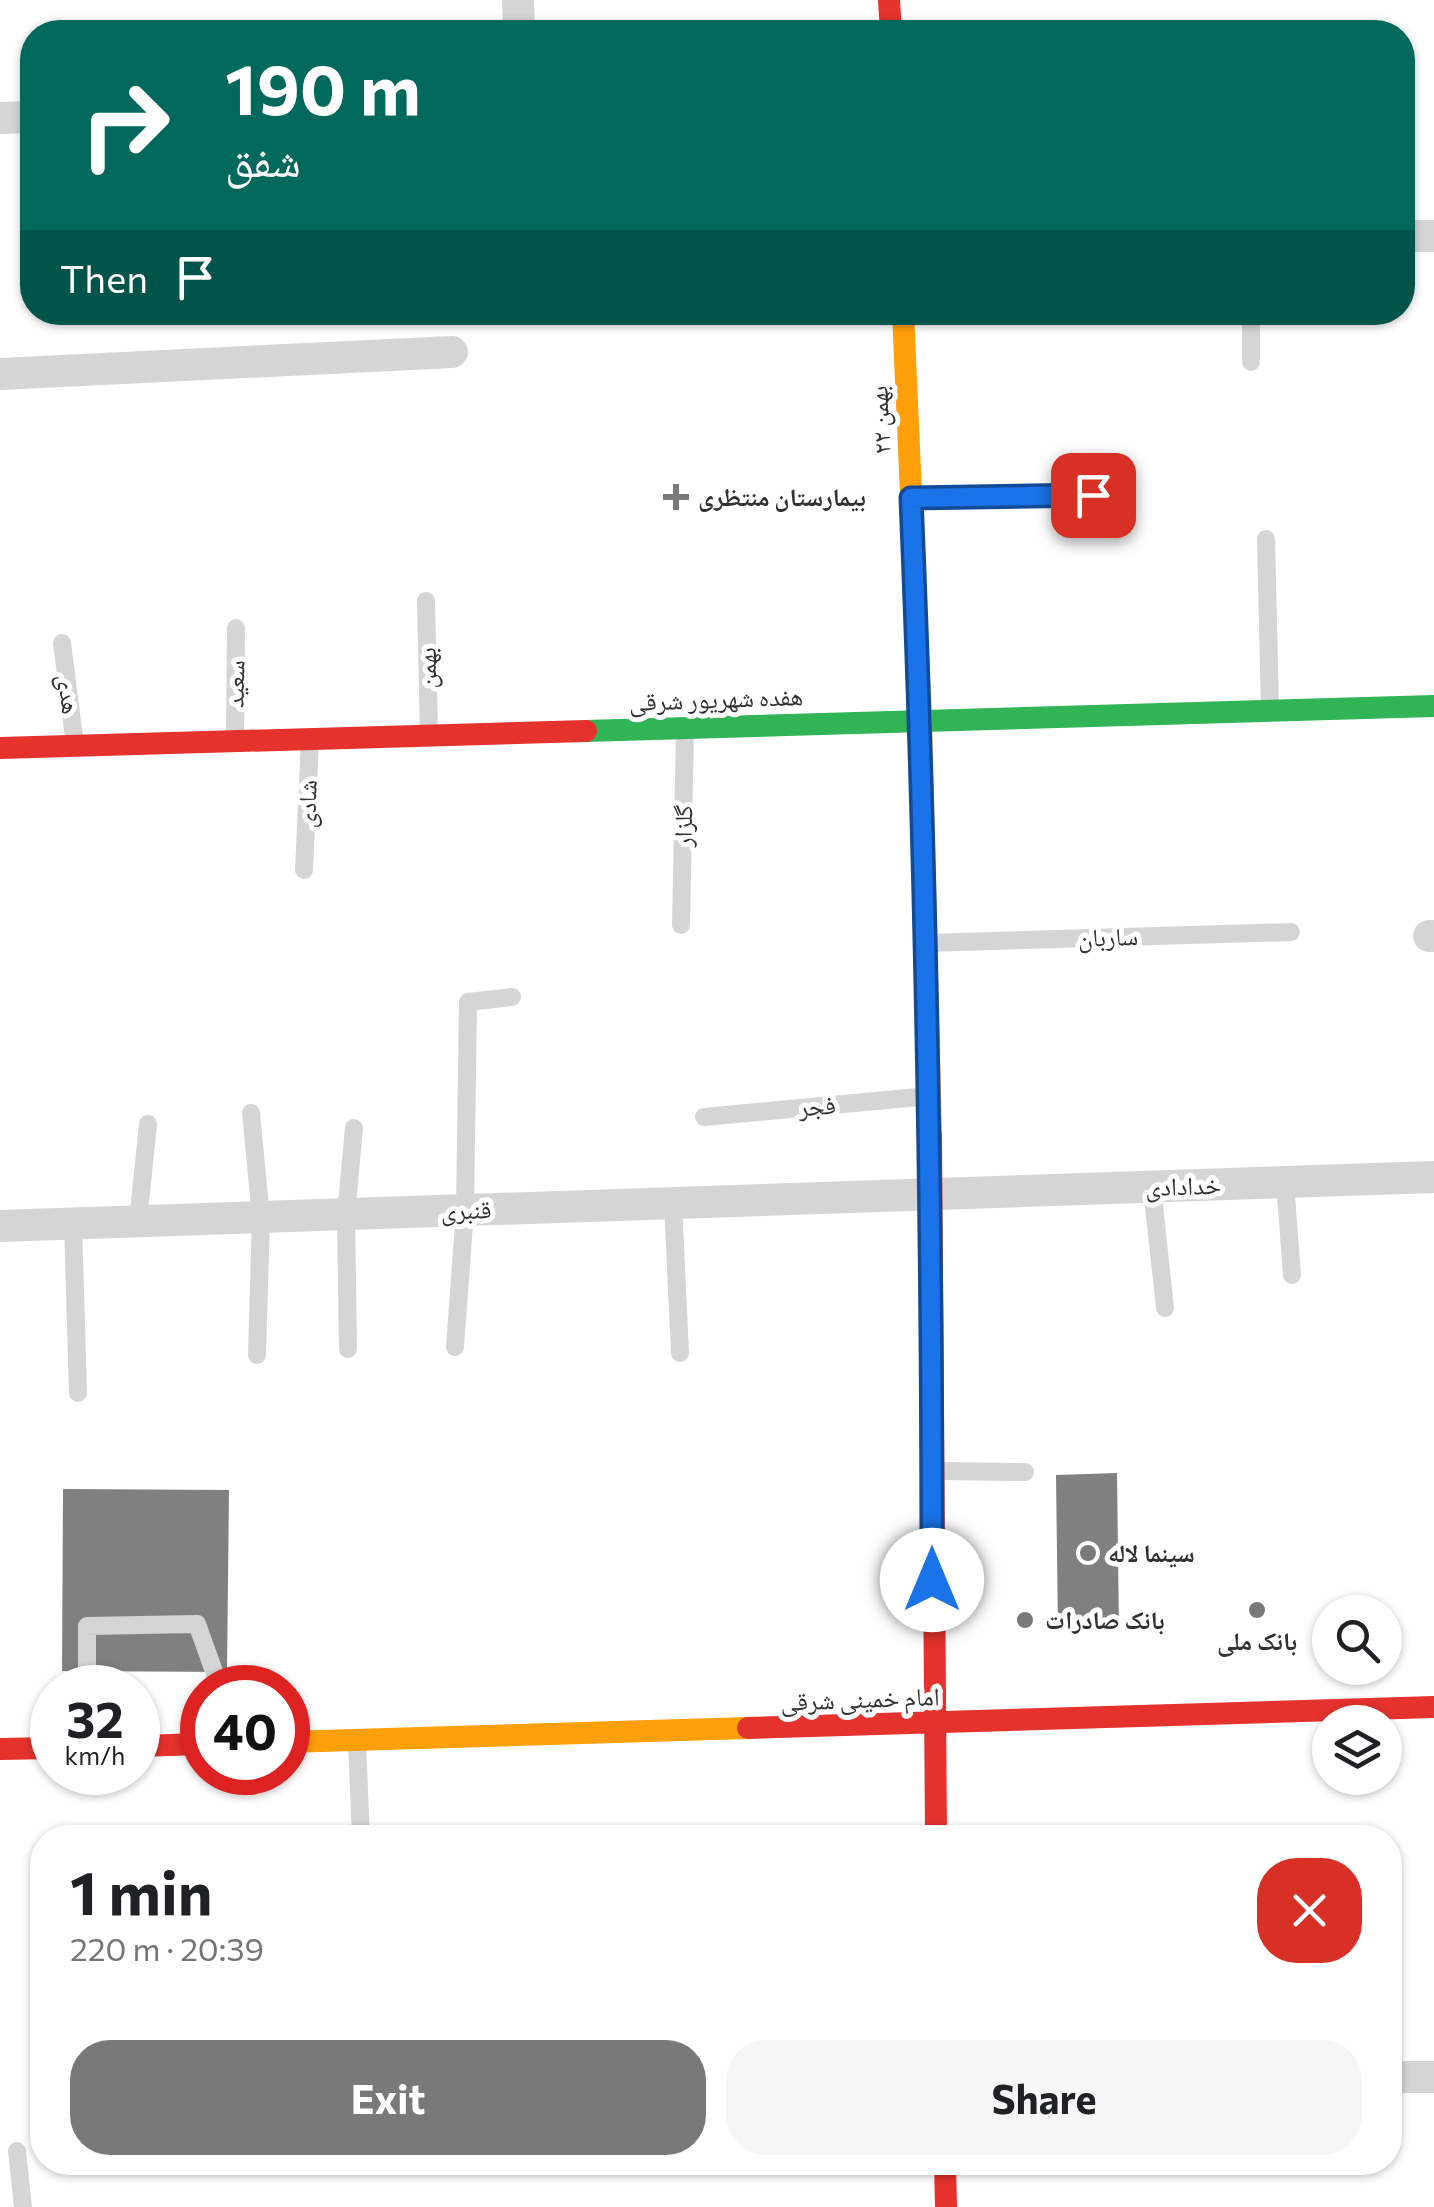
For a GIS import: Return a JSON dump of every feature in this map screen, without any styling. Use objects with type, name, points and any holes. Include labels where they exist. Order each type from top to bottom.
[{"type":"street","name":"۲۲ بهمن","points":[[904,325],[921,721],[932,1195],[936,1825]]},
{"type":"street","points":[[0,374],[452,352]]},
{"type":"street","name":"هفده شهریور شرقی","points":[[0,748],[1434,706]]},
{"type":"street","name":"خدادادی","points":[[932,1195],[1434,1177]]},
{"type":"street","name":"قنبری","points":[[0,1226],[932,1195]]},
{"type":"street","name":"امام خمینی شرقی","points":[[310,1741],[1434,1707]]},
{"type":"street","points":[[0,1749],[30,1748]]},
{"type":"street","points":[[1402,2078],[1434,2077]]},
{"type":"street","points":[[945,2175],[946,2207]]},
{"type":"lane","points":[[1251,325],[1251,362]]},
{"type":"lane","points":[[911,498],[1093,495]]},
{"type":"lane","points":[[1266,538],[1270,710]]},
{"type":"lane","name":"بهمن","points":[[426,601],[429,735]]},
{"type":"lane","name":"سعید","points":[[235,741],[236,628]]},
{"type":"lane","name":"هدی","points":[[62,643],[76,745]]},
{"type":"lane","name":"گلزار","points":[[681,925],[684,728]]},
{"type":"lane","name":"شادی","points":[[304,870],[310,739]]},
{"type":"lane","name":"ساربان","points":[[926,943],[1291,932]]},
{"type":"lane","points":[[455,1347],[465,1210],[468,1002],[512,998]]},
{"type":"lane","name":"فجر","points":[[704,1116],[929,1096]]},
{"type":"lane","points":[[251,1113],[261,1217],[257,1355]]},
{"type":"lane","points":[[138,1221],[148,1124]]},
{"type":"lane","points":[[348,1349],[346,1215],[354,1128]]},
{"type":"lane","points":[[1284,1182],[1292,1275]]},
{"type":"lane","points":[[1152,1187],[1165,1308]]},
{"type":"lane","points":[[673,1204],[680,1353]]},
{"type":"lane","points":[[73,1224],[78,1393]]},
{"type":"lane","points":[[932,1471],[1025,1472]]},
{"type":"lane","points":[[87,1665],[86,1626],[197,1624],[212,1665]]},
{"type":"lane","points":[[357,1740],[360,1825]]},
{"type":"lane","points":[[17,2151],[23,2207]]},
{"type":"building","name":"سینما لاله","points":[[1117,1473],[1119,1631],[1058,1632],[1056,1475]]},
{"type":"building","points":[[63,1489],[229,1490],[227,1665],[180,1665],[180,1672],[160,1672],[160,1665],[62,1665]]},
{"type":"traffic: fast","points":[[586,731],[1434,706]]},
{"type":"traffic: slow","points":[[904,325],[921,721],[931,1136]]},
{"type":"traffic: slow","points":[[310,1741],[748,1728]]},
{"type":"traffic: jam","points":[[889,0],[890,20]]},
{"type":"traffic: jam","points":[[0,748],[586,731]]},
{"type":"traffic: jam","points":[[931,1136],[936,1825]]},
{"type":"traffic: jam","points":[[748,1728],[1434,1707]]},
{"type":"traffic: jam","points":[[160,1745],[180,1745]]},
{"type":"traffic: jam","points":[[0,1749],[30,1748]]},
{"type":"traffic: jam","points":[[945,2175],[946,2207]]},
{"type":"place","name":"بیمارستان منتظری","points":[[676,497]]},
{"type":"place","name":"سینما لاله","points":[[1088,1553]]},
{"type":"place","name":"بانک ملی","points":[[1257,1610]]},
{"type":"place","name":"بانک صادرات","points":[[1025,1620]]},
{"type":"route","points":[[932,1580],[932,1195],[921,721],[911,498],[1093,495]]}]
